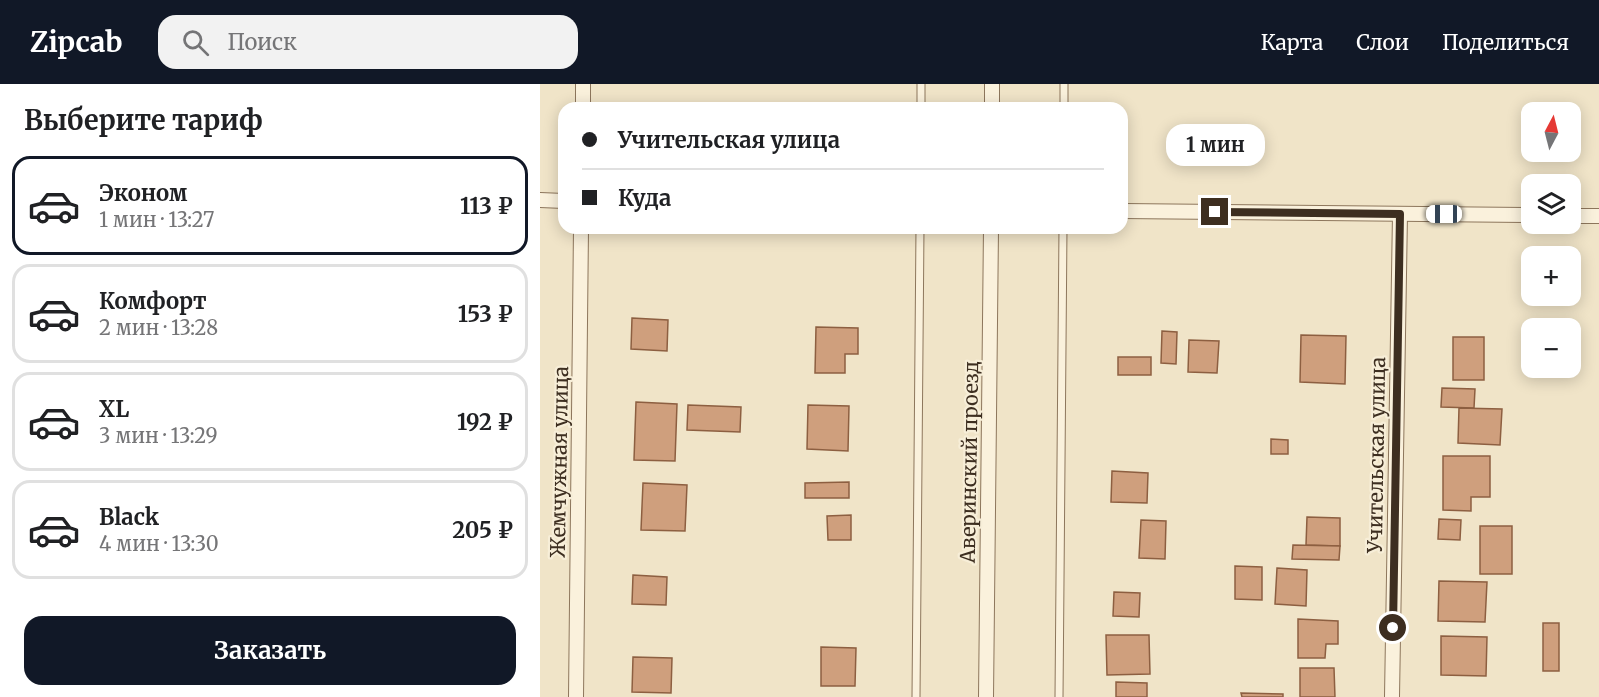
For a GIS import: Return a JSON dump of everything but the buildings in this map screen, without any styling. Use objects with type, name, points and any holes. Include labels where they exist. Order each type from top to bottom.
[{"type":"street","points":[[583,102],[584,84]]},
{"type":"street","points":[[992,84],[992,102]]},
{"type":"street","points":[[540,200],[558,201]]},
{"type":"street","points":[[1128,211],[1521,215]]},
{"type":"street","name":"Учительская улица","points":[[1392,697],[1400,214]]},
{"type":"street","points":[[1581,216],[1599,216]]},
{"type":"street","name":"Жемчужная улица","points":[[576,697],[581,234]]},
{"type":"street","name":"Аверинский проезд","points":[[986,697],[991,234]]},
{"type":"lane","points":[[921,84],[921,102]]},
{"type":"lane","points":[[1064,84],[1064,102]]},
{"type":"lane","points":[[916,697],[920,234]]},
{"type":"lane","points":[[1059,697],[1063,234]]},
{"type":"route","points":[[1215,212],[1400,214],[1393,628]]}]
